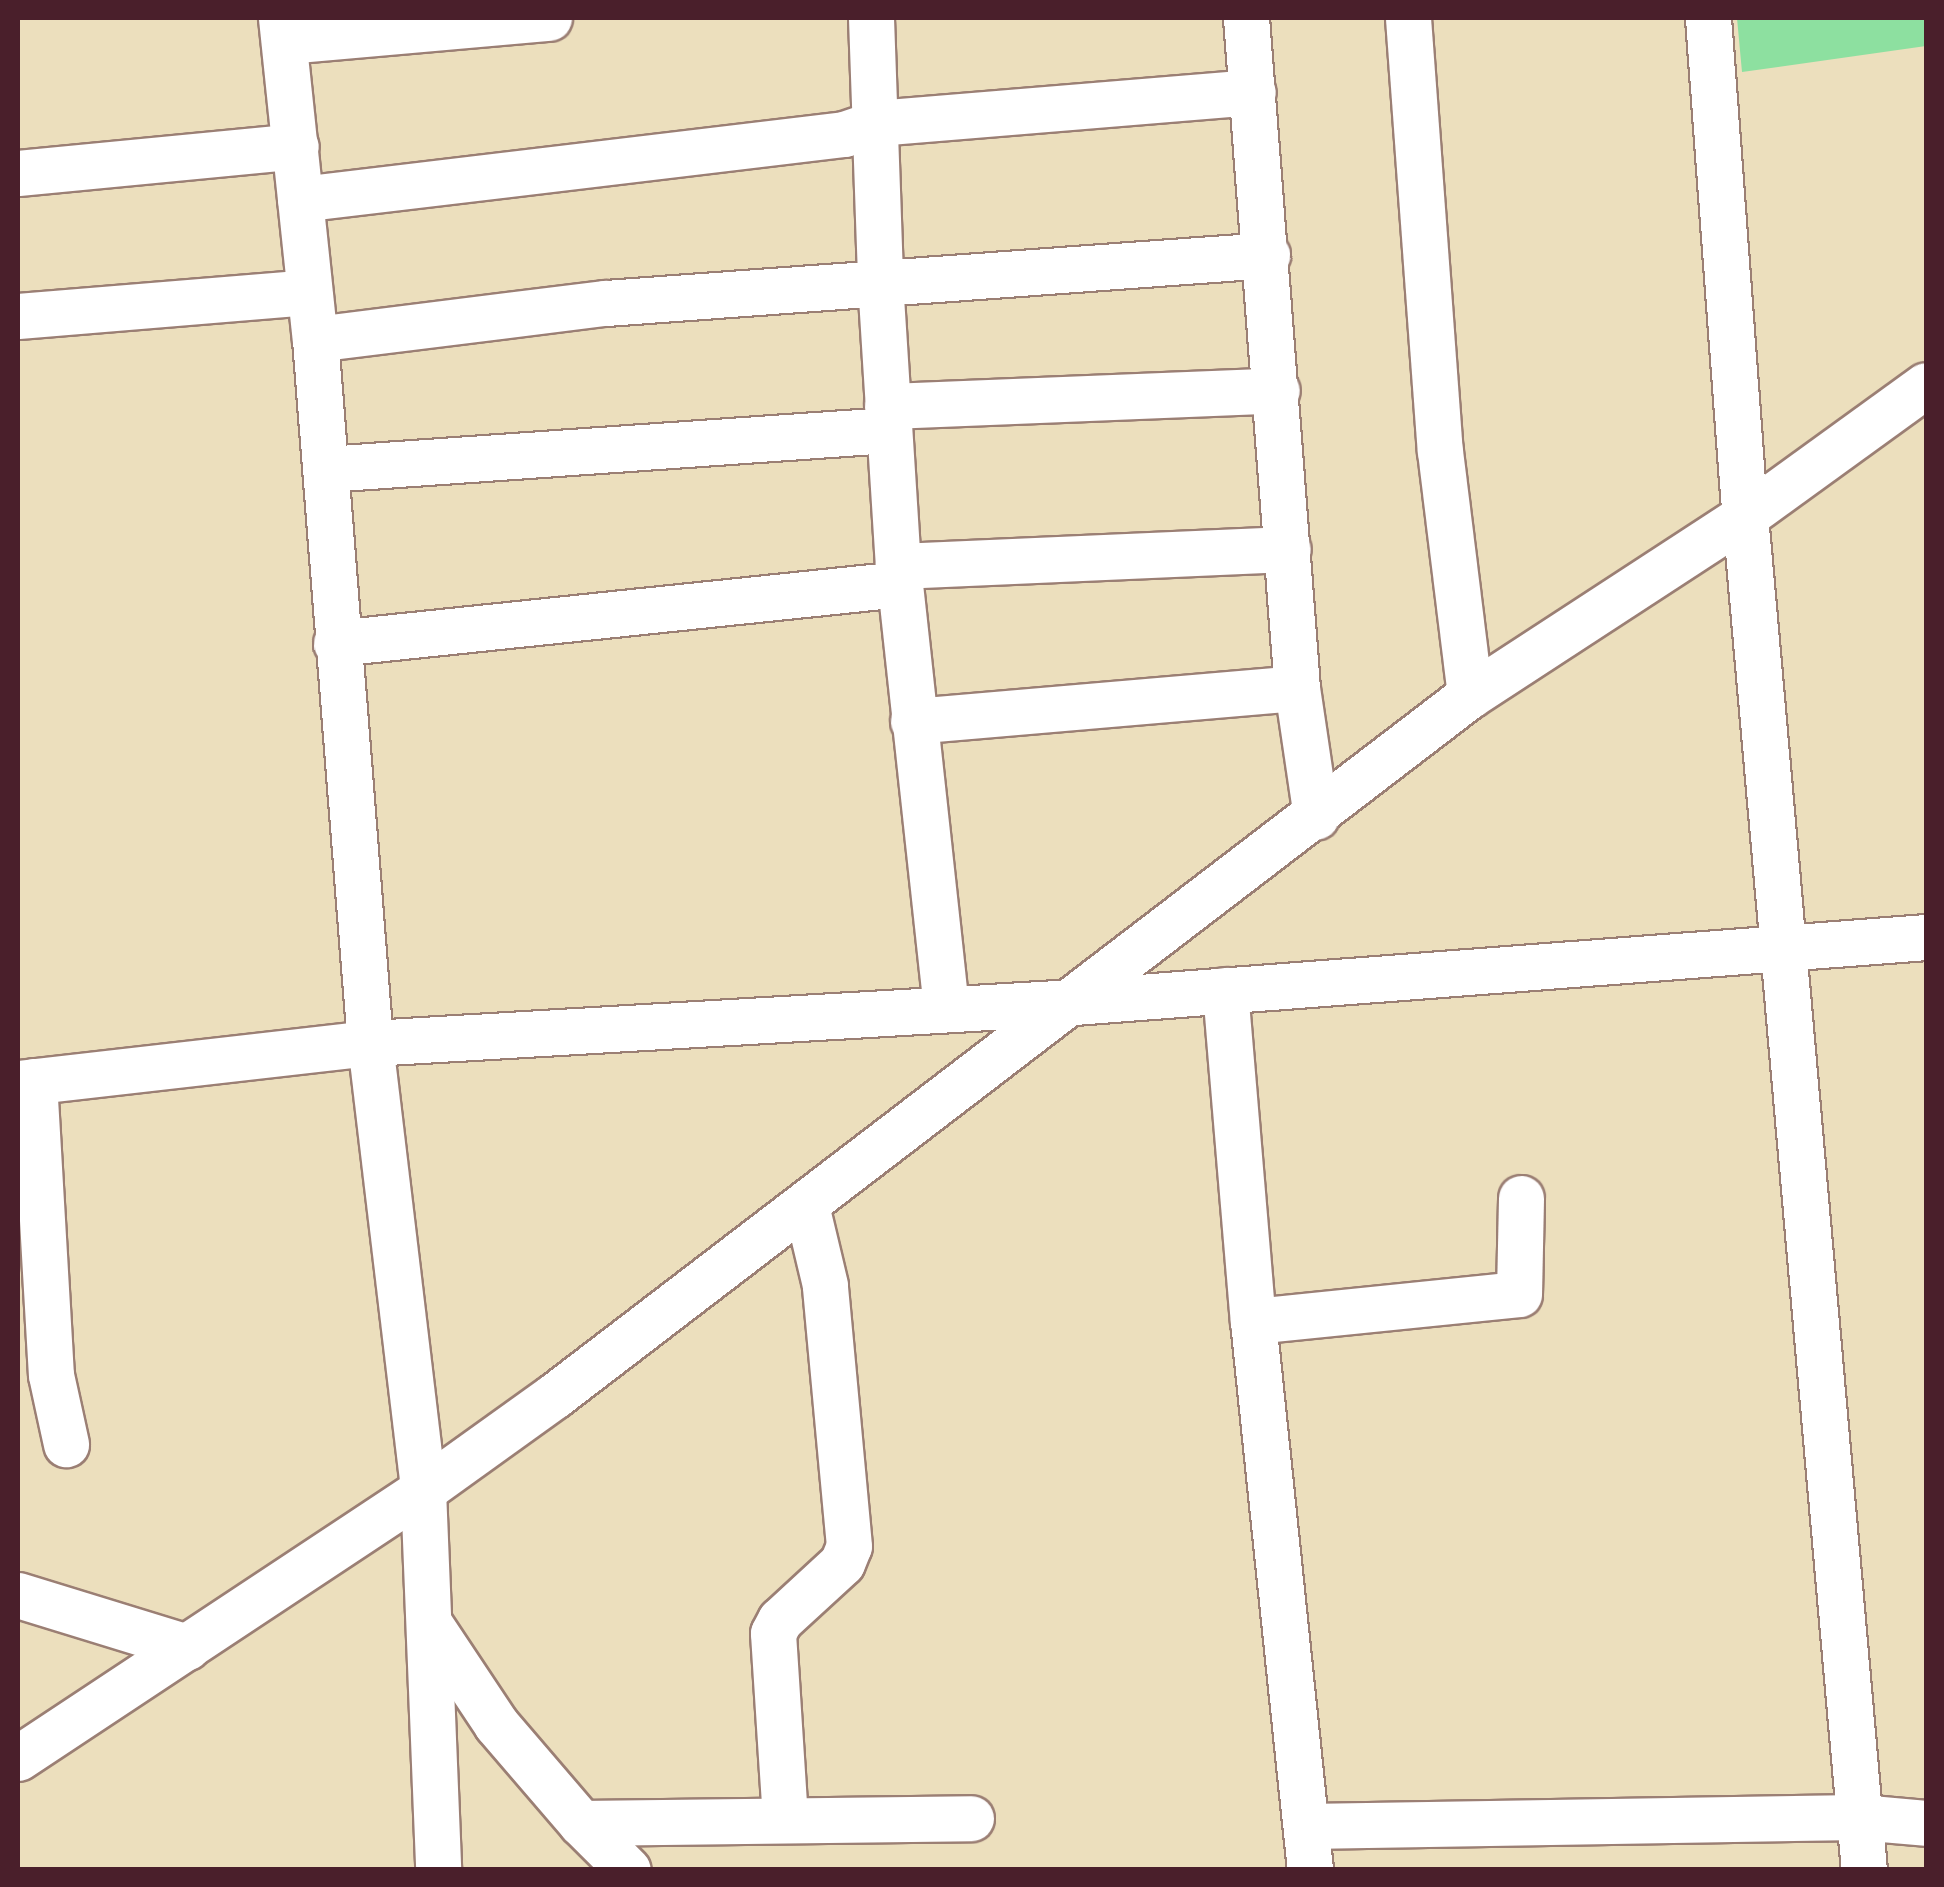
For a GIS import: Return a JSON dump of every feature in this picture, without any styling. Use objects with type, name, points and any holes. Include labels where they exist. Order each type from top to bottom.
[{"type":"street","points":[[438,1870],[432,1626],[423,1490],[370,1043],[315,339],[283,29],[549,18]]},
{"type":"street","points":[[871,18],[880,281],[899,575],[946,1008]]},
{"type":"street","points":[[1246,18],[1297,688],[1316,816]]},
{"type":"street","points":[[1408,18],[1440,451],[1470,695]]},
{"type":"street","points":[[1708,18],[1745,516],[1864,1870]]},
{"type":"street","points":[[300,199],[844,134],[876,123],[1253,92]]},
{"type":"street","points":[[18,173],[296,146]]},
{"type":"street","points":[[315,339],[606,303],[1267,255]]},
{"type":"street","points":[[18,316],[308,292]]},
{"type":"street","points":[[18,1758],[423,1490],[1074,1002],[1470,695],[1745,516],[1926,385]]},
{"type":"street","points":[[326,469],[888,418],[1277,390]]},
{"type":"street","points":[[336,643],[899,575],[1288,549]]},
{"type":"street","points":[[913,721],[1297,688]]},
{"type":"street","points":[[66,1444],[51,1375],[26,1082],[370,1043],[1074,1002],[1926,936]]},
{"type":"street","points":[[1225,990],[1253,1321],[1308,1848],[1859,1817],[1926,1823]]},
{"type":"street","points":[[1253,1321],[1519,1294],[1521,1198]]},
{"type":"street","points":[[785,1819],[773,1632],[780,1620],[842,1562],[849,1546],[824,1285],[806,1205]]},
{"type":"street","points":[[18,1595],[187,1647]]},
{"type":"street","points":[[432,1626],[496,1724],[581,1823],[628,1870]]},
{"type":"street","points":[[581,1823],[970,1818]]},
{"type":"green space","points":[[1737,18],[1926,18],[1926,46],[1742,72]]}]
